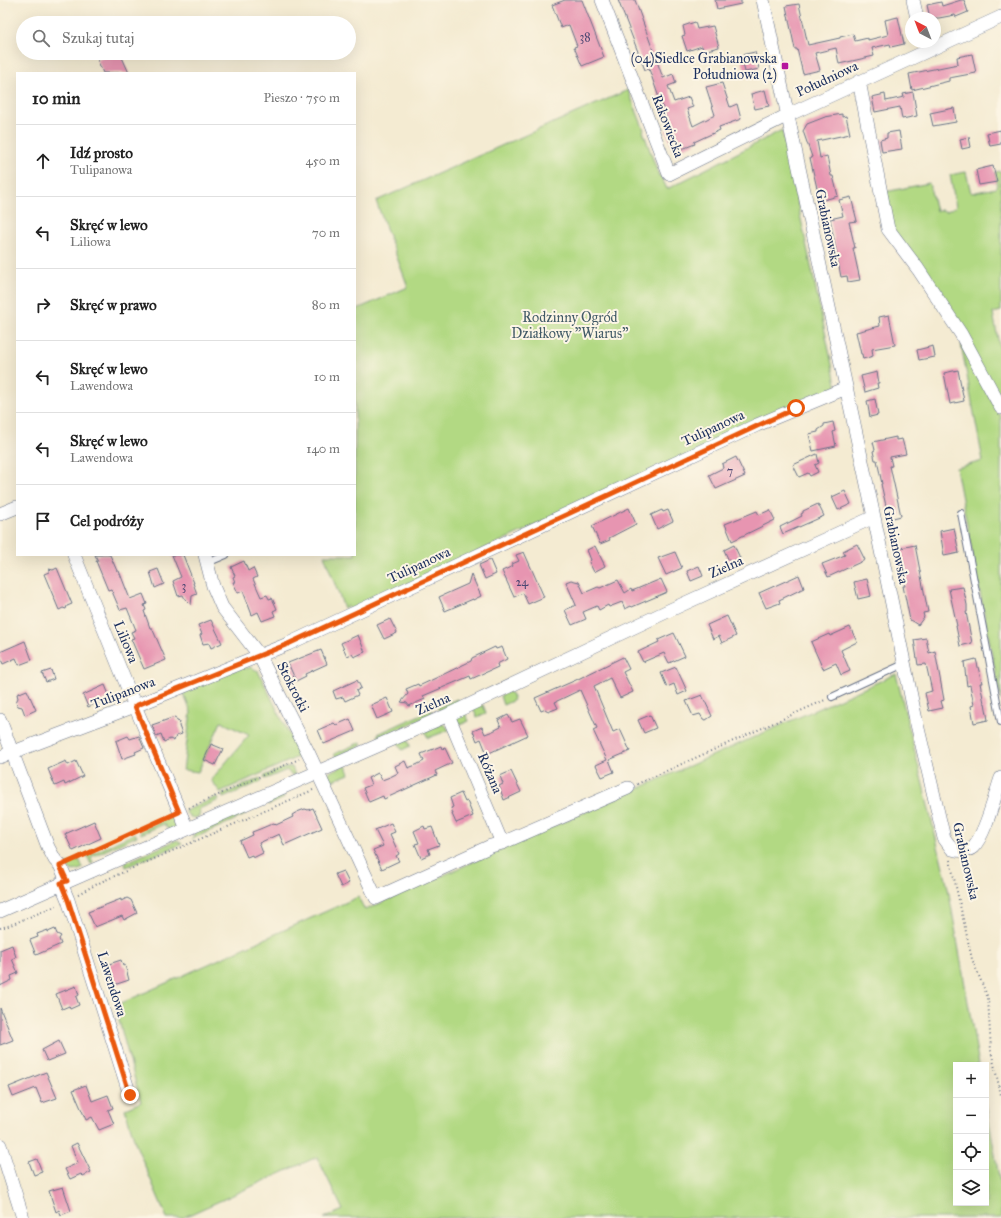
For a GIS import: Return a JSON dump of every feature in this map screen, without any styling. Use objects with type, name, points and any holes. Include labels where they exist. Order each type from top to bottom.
[{"type":"street","name":"Rakowiecka","points":[[602,0],[669,174]]},
{"type":"street","name":"Grabianowska","points":[[763,0],[916,720],[944,838],[952,849],[961,851],[972,848],[980,838],[1001,778]]},
{"type":"street","points":[[913,0],[916,12]]},
{"type":"street","name":"Południowa","points":[[941,40],[1001,16]]},
{"type":"street","name":"Południowa","points":[[669,174],[859,81],[921,48]]},
{"type":"street","points":[[859,81],[888,229],[918,269],[954,323],[1001,408]]},
{"type":"street","name":"Tulipanowa","points":[[0,757],[135,706],[288,644],[757,425],[846,388]]},
{"type":"street","points":[[0,514],[16,507]]},
{"type":"street","name":"Zielna","points":[[0,911],[448,715],[668,611],[874,517]]},
{"type":"street","name":"Liliowa","points":[[74,556],[187,829]]},
{"type":"street","name":"Stokrotki","points":[[206,559],[213,586],[222,607],[259,656],[309,754],[376,898],[491,846],[502,843]]},
{"type":"street","name":"Różana","points":[[448,715],[502,843]]},
{"type":"street","points":[[0,720],[13,752]]},
{"type":"street","name":"Lawendowa","points":[[13,752],[48,847],[60,866],[68,900],[130,1095]]},
{"type":"street","points":[[502,843],[628,788]]},
{"type":"street","points":[[0,1146],[23,1218]]},
{"type":"lane","points":[[961,513],[1001,722]]},
{"type":"lane","points":[[206,559],[221,556]]},
{"type":"lane","points":[[832,697],[904,664]]},
{"type":"path","points":[[628,788],[832,697]]},
{"type":"path","points":[[60,866],[309,754]]},
{"type":"path","points":[[0,928],[68,900],[103,881],[324,786]]},
{"type":"path","name":"Grabianowska","points":[[950,860],[972,959],[988,998],[991,1051],[1001,1095]]},
{"type":"green space","name":"Rodzinny Ogród Działkowy \"Wiarus\"","points":[[628,90],[644,130],[643,131],[659,176],[661,176],[667,189],[782,130],[837,388],[350,610],[348,606],[344,608],[324,556],[356,556],[356,310],[408,287],[376,201]]},
{"type":"green space","points":[[1001,171],[1001,311],[993,313],[1001,355],[1001,400],[892,227],[885,192],[929,183],[936,211],[941,210],[945,212],[956,207],[950,175],[966,172],[971,193],[996,188],[997,182],[995,172]]},
{"type":"green space","points":[[961,344],[1001,417],[1001,701],[956,468],[983,461]]},
{"type":"green space","points":[[245,666],[246,669],[250,667],[258,671],[300,756],[220,792],[211,780],[249,735],[221,722],[198,772],[183,770],[191,712],[182,690]]},
{"type":"green space","points":[[896,674],[948,888],[978,1062],[953,1062],[953,1206],[989,1206],[989,1120],[1001,1189],[1001,1218],[324,1218],[343,1210],[317,1157],[182,1218],[167,1218],[136,1145],[125,1109],[141,1102],[115,1006],[358,897],[365,910]]},
{"type":"green space","points":[[509,692],[514,700],[503,705],[500,696]]},
{"type":"green space","points":[[457,699],[457,704],[440,711],[437,708]]},
{"type":"green space","points":[[483,705],[486,713],[477,717],[473,708]]},
{"type":"green space","points":[[431,710],[432,714],[381,737],[378,736],[378,734]]},
{"type":"green space","points":[[465,713],[469,721],[457,726],[456,717]]},
{"type":"green space","points":[[442,724],[449,730],[428,738],[425,731]]},
{"type":"green space","points":[[407,739],[410,746],[402,750],[398,742]]},
{"type":"green space","points":[[361,742],[361,746],[336,757],[334,754]]},
{"type":"green space","points":[[346,765],[349,774],[327,783],[329,773]]},
{"type":"green space","points":[[286,767],[292,767],[295,775],[291,775],[287,770],[265,779],[264,776]]},
{"type":"green space","points":[[260,778],[262,781],[223,798],[222,795]]},
{"type":"green space","points":[[281,793],[284,798],[269,805],[267,800]]},
{"type":"green space","points":[[217,797],[219,800],[199,809],[200,813],[198,817],[191,817],[185,811]]},
{"type":"green space","points":[[243,810],[245,815],[192,839],[195,831]]},
{"type":"green space","points":[[176,815],[177,822],[175,827],[171,830],[164,824],[141,834],[140,831]]},
{"type":"green space","points":[[135,833],[137,836],[91,857],[93,863],[91,864],[87,856]]},
{"type":"green space","points":[[177,840],[182,844],[126,867],[125,863]]},
{"type":"green space","points":[[79,859],[83,868],[75,871],[71,870],[66,865]]},
{"type":"building","points":[[565,0],[582,0],[604,57],[582,66],[574,47],[577,46],[569,25],[561,28],[552,5]]},
{"type":"building","points":[[618,0],[635,0],[663,78],[673,74],[676,83],[668,86],[674,102],[689,97],[693,107],[687,109],[693,126],[715,115],[706,87],[722,83],[730,107],[737,104],[741,119],[719,127],[720,130],[694,142],[695,144],[674,152],[666,130],[670,129],[649,69],[645,70]]},
{"type":"building","points":[[715,0],[741,0],[741,4],[717,9]]},
{"type":"building","points":[[964,0],[968,12],[956,17],[955,15],[941,18],[941,12],[929,12],[927,5],[941,2],[942,6]]},
{"type":"building","points":[[799,4],[808,45],[853,34],[855,41],[868,38],[868,40],[888,35],[885,20],[898,17],[904,44],[891,47],[890,44],[872,48],[874,56],[839,64],[836,48],[815,53],[820,70],[803,74],[797,49],[795,49],[786,6]]},
{"type":"building","points":[[695,22],[697,29],[713,26],[719,47],[703,51],[702,46],[687,51],[682,36],[685,35],[683,26]]},
{"type":"building","points":[[755,52],[759,69],[745,72],[741,55]]},
{"type":"building","points":[[972,54],[976,73],[949,78],[949,81],[912,90],[909,74],[958,64],[957,57]]},
{"type":"building","points":[[97,60],[123,60],[129,72],[103,72]]},
{"type":"building","points":[[765,90],[769,106],[755,109],[751,94]]},
{"type":"building","points":[[913,92],[917,116],[902,119],[900,107],[875,112],[872,97],[885,94],[886,101],[904,97],[903,94]]},
{"type":"building","points":[[954,108],[956,122],[933,126],[930,113]]},
{"type":"building","points":[[842,114],[842,117],[846,116],[850,134],[817,141],[820,158],[827,156],[831,176],[833,176],[838,196],[820,201],[810,158],[812,157],[803,131],[807,124],[825,117]]},
{"type":"building","points":[[1001,130],[1001,144],[990,146],[987,133]]},
{"type":"building","points":[[899,131],[902,149],[882,152],[880,140],[887,138],[887,133]]},
{"type":"building","points":[[969,137],[971,147],[962,149],[960,139]]},
{"type":"building","points":[[993,166],[997,182],[979,185],[976,170]]},
{"type":"building","points":[[851,197],[857,221],[849,222],[860,280],[848,282],[847,276],[841,277],[830,219],[843,216],[839,200]]},
{"type":"building","points":[[889,315],[895,345],[872,349],[873,356],[863,359],[856,332],[880,326],[879,317]]},
{"type":"building","points":[[933,346],[935,357],[919,360],[917,350]]},
{"type":"building","points":[[958,370],[964,401],[950,404],[944,373]]},
{"type":"building","points":[[877,372],[879,383],[877,383],[878,388],[865,392],[861,376]]},
{"type":"building","points":[[875,399],[878,415],[870,417],[867,401]]},
{"type":"building","points":[[833,422],[835,431],[833,432],[836,446],[813,451],[809,434],[818,432],[824,424]]},
{"type":"building","points":[[896,437],[896,440],[902,439],[906,454],[890,457],[892,466],[890,466],[901,516],[889,519],[877,460],[875,460],[873,451],[875,450],[873,442]]},
{"type":"building","points":[[817,454],[819,463],[815,465],[818,472],[810,476],[808,473],[799,477],[793,465]]},
{"type":"building","points":[[736,457],[745,476],[716,489],[709,475],[723,468],[722,464]]},
{"type":"building","points":[[845,491],[851,504],[838,510],[832,497]]},
{"type":"building","points":[[818,504],[824,516],[783,534],[780,527],[802,516],[801,514],[803,511]]},
{"type":"building","points":[[629,508],[636,524],[609,538],[610,540],[600,544],[592,526]]},
{"type":"building","points":[[662,510],[663,512],[668,510],[673,521],[657,529],[651,515]]},
{"type":"building","points":[[770,510],[775,520],[732,541],[725,524],[757,511],[759,515]]},
{"type":"building","points":[[954,528],[959,553],[944,556],[940,531]]},
{"type":"building","points":[[857,544],[865,560],[828,577],[822,564],[845,555],[843,551]]},
{"type":"building","points":[[734,545],[740,558],[730,563],[724,550]]},
{"type":"building","points":[[915,545],[928,612],[923,613],[924,617],[918,625],[910,620],[903,586],[905,586],[896,549]]},
{"type":"building","points":[[595,546],[605,566],[594,572],[589,562],[591,560],[587,550]]},
{"type":"building","points":[[524,552],[544,597],[528,604],[523,593],[514,597],[502,571],[513,566],[512,564],[519,561],[516,555]]},
{"type":"building","points":[[675,552],[682,568],[666,575],[658,558]]},
{"type":"building","points":[[96,556],[110,556],[117,571],[119,571],[130,599],[143,594],[147,604],[144,605],[146,610],[144,611],[150,628],[152,628],[166,660],[144,669],[131,639],[134,638],[131,632],[136,630],[127,608],[120,610],[111,589],[108,590],[96,561],[98,561]]},
{"type":"building","points":[[172,556],[183,556],[194,583],[197,594],[192,596],[191,605],[183,595],[178,596],[173,581],[181,577]]},
{"type":"building","points":[[490,560],[496,574],[485,579],[479,565]]},
{"type":"building","points":[[244,561],[248,571],[253,568],[257,577],[253,579],[261,597],[267,595],[269,599],[272,598],[277,609],[273,611],[275,616],[262,621],[258,612],[252,615],[243,591],[238,593],[233,582],[235,582],[233,577],[235,576],[231,567]]},
{"type":"building","points":[[699,566],[703,576],[691,581],[687,571]]},
{"type":"building","points":[[57,568],[72,604],[67,606],[66,609],[63,608],[59,610],[44,574],[49,572],[49,569],[53,570]]},
{"type":"building","points":[[158,569],[164,584],[155,588],[150,572]]},
{"type":"building","points":[[471,574],[481,596],[445,611],[439,597],[468,584]]},
{"type":"building","points":[[799,575],[804,588],[779,600],[780,603],[766,608],[759,593]]},
{"type":"building","points":[[661,579],[667,592],[632,607],[631,606],[625,609],[622,602],[609,607],[608,605],[599,610],[597,606],[583,612],[586,619],[572,625],[565,610],[576,605],[566,582],[571,580],[579,582],[584,593],[618,580],[625,593],[631,589],[632,591]]},
{"type":"building","points":[[867,579],[871,596],[858,599],[854,582]]},
{"type":"building","points":[[963,587],[972,643],[960,646],[949,589]]},
{"type":"building","points":[[727,616],[736,636],[722,643],[719,636],[713,639],[707,625]]},
{"type":"building","points":[[390,619],[397,633],[384,639],[377,625]]},
{"type":"building","points":[[211,620],[222,643],[211,648],[209,643],[203,644],[200,635],[202,634],[198,625]]},
{"type":"building","points":[[850,627],[857,642],[841,650],[850,671],[841,675],[836,663],[823,669],[811,642],[829,634],[830,636]]},
{"type":"building","points":[[674,633],[685,656],[669,663],[664,653],[643,662],[638,652],[659,642],[658,640]]},
{"type":"building","points":[[358,635],[365,652],[354,657],[352,654],[347,656],[341,643]]},
{"type":"building","points":[[926,638],[929,653],[935,651],[944,700],[941,701],[943,708],[929,711],[925,693],[932,691],[926,664],[918,665],[914,640]]},
{"type":"building","points":[[25,641],[32,660],[19,665],[16,658],[3,664],[0,657],[0,652]]},
{"type":"building","points":[[495,647],[496,649],[502,647],[507,659],[497,664],[498,667],[471,679],[470,676],[423,696],[425,699],[409,706],[407,703],[401,702],[408,694],[406,689],[418,684],[419,686],[471,661],[472,658]]},
{"type":"building","points":[[321,650],[327,664],[305,674],[306,676],[296,681],[288,663]]},
{"type":"building","points":[[623,657],[629,669],[623,672],[633,692],[620,698],[610,678],[594,686],[613,732],[620,729],[630,751],[609,760],[614,772],[602,777],[596,765],[607,760],[593,730],[597,728],[580,690],[555,702],[558,708],[548,712],[546,709],[541,711],[535,698]]},
{"type":"building","points":[[976,659],[982,683],[980,683],[988,720],[974,723],[971,706],[974,705],[970,685],[967,686],[964,662]]},
{"type":"building","points":[[676,667],[687,691],[678,695],[674,684],[667,687],[661,673]]},
{"type":"building","points":[[51,670],[54,679],[46,682],[42,673]]},
{"type":"building","points":[[357,680],[361,688],[356,691],[358,695],[345,701],[343,697],[336,699],[333,691]]},
{"type":"building","points":[[105,685],[110,697],[88,707],[83,695]]},
{"type":"building","points":[[27,690],[36,710],[25,715],[22,707],[18,706],[16,702],[18,698],[17,694]]},
{"type":"building","points":[[702,695],[712,716],[706,720],[703,719],[700,714],[693,716],[686,701]]},
{"type":"building","points":[[387,698],[393,712],[377,719],[371,705]]},
{"type":"building","points":[[508,715],[512,722],[520,719],[528,735],[487,754],[481,739],[477,741],[473,731],[482,727],[485,734],[493,731],[501,727],[498,720]]},
{"type":"building","points":[[650,715],[656,728],[644,733],[638,720]]},
{"type":"building","points":[[175,717],[177,721],[180,722],[179,726],[182,734],[176,736],[174,741],[170,739],[164,742],[161,734],[156,736],[152,725]]},
{"type":"building","points":[[350,719],[355,731],[324,744],[318,730],[334,723],[336,725]]},
{"type":"building","points":[[128,736],[130,739],[139,736],[144,748],[135,752],[136,754],[122,759],[116,741]]},
{"type":"building","points":[[211,744],[223,749],[215,765],[204,760]]},
{"type":"building","points":[[441,746],[442,749],[445,748],[452,763],[435,771],[437,775],[384,799],[383,796],[369,802],[363,788],[371,785],[368,778],[378,773],[382,780],[390,777],[398,773],[395,766],[405,761],[408,768],[416,765],[424,761],[421,754]]},
{"type":"building","points":[[66,761],[68,765],[76,761],[83,776],[65,785],[64,782],[55,786],[48,769]]},
{"type":"building","points":[[511,771],[521,792],[504,800],[499,786],[503,784],[500,776]]},
{"type":"building","points":[[461,793],[465,802],[467,801],[473,816],[456,823],[452,814],[451,808],[453,807],[450,798]]},
{"type":"building","points":[[313,808],[322,828],[284,845],[279,834],[259,843],[263,853],[253,858],[252,855],[247,857],[240,841],[253,835],[252,832],[274,823],[276,825],[293,817],[292,815],[297,812]]},
{"type":"building","points":[[94,821],[101,838],[73,851],[65,834]]},
{"type":"building","points":[[391,823],[395,832],[390,834],[399,854],[396,856],[399,861],[382,869],[373,850],[383,846],[375,830]]},
{"type":"building","points":[[424,826],[425,829],[432,827],[439,845],[428,849],[430,854],[421,858],[415,844],[419,843],[414,831]]},
{"type":"building","points":[[343,871],[349,883],[341,887],[335,874]]},
{"type":"building","points":[[127,898],[131,900],[137,913],[124,920],[122,916],[95,927],[88,912]]},
{"type":"building","points":[[55,929],[57,934],[61,936],[59,939],[61,944],[36,955],[30,940],[38,937],[37,934]]},
{"type":"building","points":[[12,945],[16,957],[12,959],[18,973],[11,976],[12,980],[0,986],[0,950]]},
{"type":"building","points":[[121,960],[123,966],[125,965],[129,980],[114,985],[106,965]]},
{"type":"building","points":[[76,986],[79,995],[76,997],[79,1005],[70,1009],[69,1006],[62,1009],[56,994]]},
{"type":"building","points":[[0,1008],[13,1040],[0,1045]]},
{"type":"building","points":[[59,1041],[65,1054],[47,1061],[42,1050]]},
{"type":"building","points":[[46,1072],[57,1098],[42,1103],[36,1088],[13,1097],[9,1087]]},
{"type":"building","points":[[86,1085],[92,1101],[108,1095],[113,1108],[108,1110],[114,1124],[99,1130],[92,1117],[86,1120],[73,1090]]},
{"type":"building","points":[[77,1143],[91,1172],[83,1176],[81,1174],[70,1179],[65,1169],[78,1163],[71,1146]]},
{"type":"building","points":[[37,1159],[42,1172],[34,1175],[29,1162]]},
{"type":"building","points":[[63,1187],[71,1211],[61,1215],[59,1210],[56,1212],[49,1191]]},
{"type":"place","name":"(04)Siedlce Grabianowska Południowa (2)","points":[[785,66]]},
{"type":"route","points":[[130,1095],[68,900],[61,883],[67,881],[60,866],[179,812],[135,706],[288,644],[796,408]]}]
